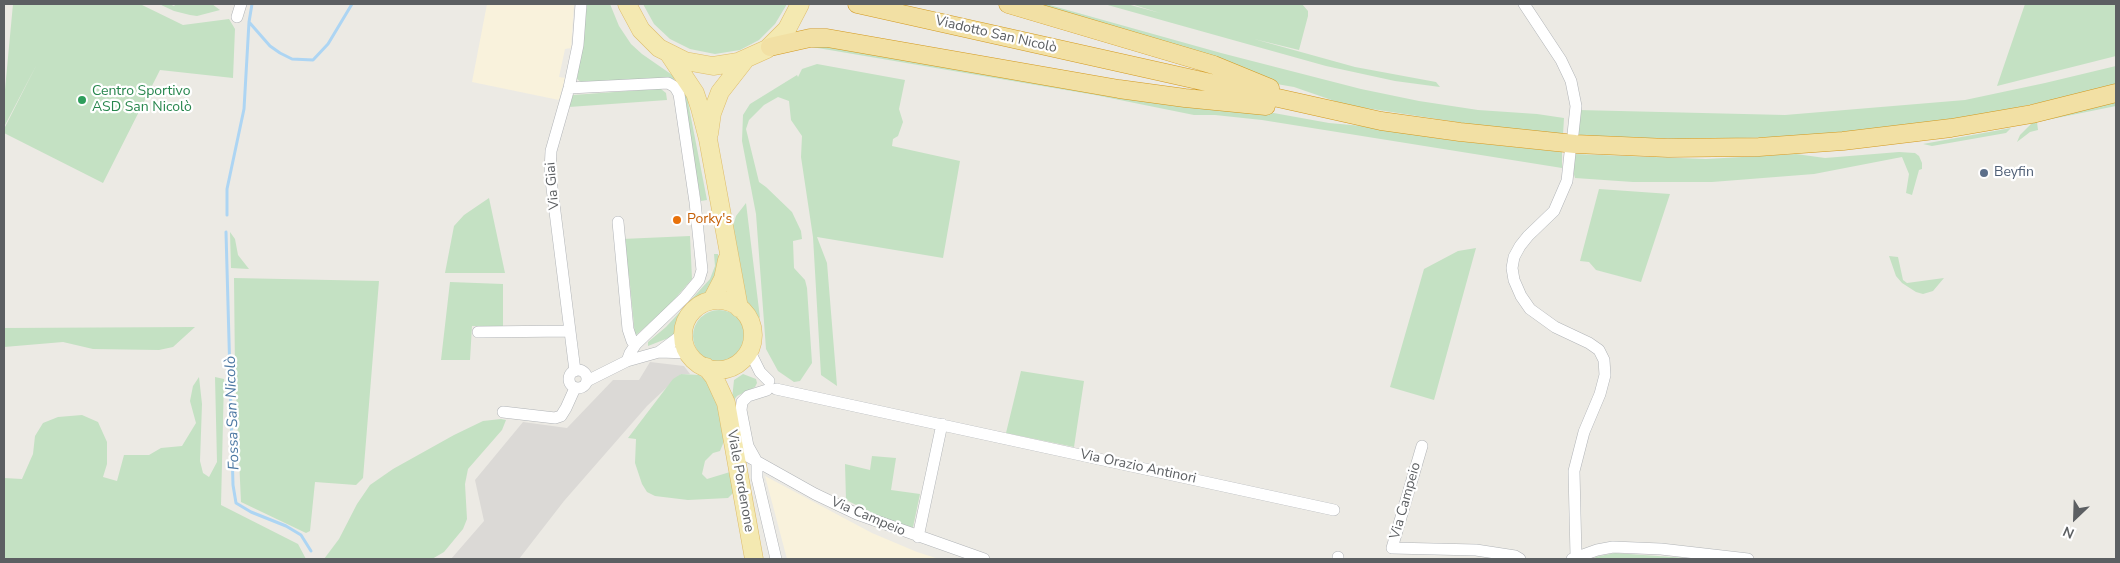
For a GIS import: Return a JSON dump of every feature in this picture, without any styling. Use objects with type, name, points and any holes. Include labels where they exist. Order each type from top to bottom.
[{"type":"highway","name":"Viadotto San Nicolò","points":[[857,4],[1381,121],[1563,143],[1668,148],[1759,148],[1843,141],[1950,128],[2032,114],[2116,93]]},
{"type":"highway","points":[[1008,4],[1214,65],[1265,86],[1298,95],[1321,108]]},
{"type":"highway","points":[[770,46],[810,38],[827,38],[1166,96],[1299,111],[1321,108]]},
{"type":"main road","points":[[627,4],[645,35],[669,54],[688,62],[706,66],[726,65],[745,60],[770,46],[787,29],[800,4]]},
{"type":"main road","points":[[669,54],[695,93],[708,139],[739,308]]},
{"type":"main road","points":[[708,139],[712,112],[720,92],[745,60]]},
{"type":"main road","points":[[712,300],[723,279],[729,254]]},
{"type":"main road","points":[[688,353],[684,345],[683,334],[686,320],[702,304],[712,300],[723,300],[739,308],[747,316],[752,328],[752,340],[749,350]]},
{"type":"main road","name":"Viale Pordenone","points":[[726,403],[730,376],[736,364],[749,350]]},
{"type":"main road","name":"Viale Pordenone","points":[[688,353],[695,361],[706,367],[718,385],[726,403],[734,446],[747,461],[754,559]]},
{"type":"main road","points":[[706,367],[722,369],[736,364]]},
{"type":"street","points":[[237,17],[241,4]]},
{"type":"street","name":"Via Giai","points":[[575,371],[550,172],[551,151],[569,88],[578,46],[581,4]]},
{"type":"street","points":[[1524,4],[1560,60],[1571,81],[1576,106],[1573,134]]},
{"type":"street","points":[[569,88],[668,83],[675,87],[679,94],[696,210],[702,270],[699,280],[684,298],[636,344],[627,361]]},
{"type":"street","points":[[1570,153],[1567,181],[1554,211],[1520,246],[1514,257],[1512,268],[1514,280],[1521,296],[1530,309],[1555,327],[1599,350],[1604,360],[1605,375],[1578,450],[1574,471],[1574,558],[1596,550],[1613,547],[1661,549],[1748,559]]},
{"type":"street","points":[[618,222],[628,329],[632,341],[636,344]]},
{"type":"street","points":[[478,332],[570,332]]},
{"type":"street","points":[[659,352],[683,334]]},
{"type":"street","points":[[749,350],[760,372],[771,387],[751,394],[741,405],[748,446],[747,461],[757,478],[776,559]]},
{"type":"street","points":[[575,388],[583,387],[587,380],[627,361],[659,352],[688,353]]},
{"type":"street","points":[[575,388],[569,381],[575,371],[584,372],[587,380]]},
{"type":"street","name":"Via Orazio Antinori","points":[[771,387],[792,394],[942,424],[1334,510]]},
{"type":"street","points":[[503,412],[555,418],[561,416],[575,388]]},
{"type":"street","points":[[918,537],[942,424]]},
{"type":"street","name":"Via Campeio","points":[[1422,446],[1392,548],[1476,550],[1514,556],[1520,559]]},
{"type":"street","name":"Via Campeio","points":[[747,461],[857,514],[984,559]]},
{"type":"shaded area","points":[[487,4],[574,4],[571,48],[565,49],[559,77],[565,78],[559,100],[472,82]]},
{"type":"shaded area","points":[[650,362],[684,366],[690,374],[681,374],[647,406],[564,501],[519,559],[451,559],[484,521],[475,480],[523,422],[567,428],[613,380],[639,380]]},
{"type":"shaded area","points":[[765,476],[872,533],[939,559],[787,559]]},
{"type":"green space","name":"Centro Sportivo ASD San Nicolò","points":[[13,4],[140,4],[183,25],[229,19],[235,29],[233,78],[160,70],[103,183],[4,133],[4,129],[37,64],[4,127],[4,100]]},
{"type":"green space","points":[[159,4],[174,6],[176,4],[212,4],[220,10],[197,16],[174,11]]},
{"type":"green space","points":[[587,4],[610,4],[619,26],[631,44],[678,79],[581,82],[577,79]]},
{"type":"green space","points":[[643,4],[787,4],[775,24],[759,40],[740,50],[715,54],[690,49],[670,39],[654,24]]},
{"type":"green space","points":[[1029,4],[1046,4],[1221,53],[1361,89],[1419,101],[1478,110],[1564,118],[1563,135],[1515,131],[1346,105],[1294,87],[1265,82]]},
{"type":"green space","points":[[1104,4],[1127,4],[1160,13],[1131,4],[1302,4],[1308,11],[1308,16],[1299,50],[1254,39],[1355,67],[1436,82],[1440,87],[1395,81],[1326,66]]},
{"type":"green space","points":[[2025,4],[2116,4],[2116,56],[1997,86]]},
{"type":"green space","points":[[813,44],[1246,108],[1329,123],[1373,127],[1449,140],[1562,152],[1562,168],[1262,120],[1215,115],[1194,115],[1095,95],[800,45]]},
{"type":"green space","points":[[817,64],[905,80],[899,109],[903,122],[898,136],[893,139],[892,146],[960,161],[943,258],[817,237],[827,263],[837,386],[821,375],[813,237],[801,157],[802,136],[791,120],[789,101],[778,97],[764,105],[749,120],[746,129],[759,182],[792,212],[801,231],[802,239],[793,241],[794,268],[805,280],[807,288],[812,363],[800,381],[794,382],[778,371],[766,349],[756,214],[742,141],[743,115],[750,104],[797,75],[798,77],[802,69]]},
{"type":"green space","points":[[2116,66],[2116,85],[2104,89],[1963,119],[1892,129],[1793,137],[1682,139],[1576,136],[1578,110],[1785,115],[1965,100]]},
{"type":"green space","points":[[661,89],[666,93],[667,100],[569,107],[573,95]]},
{"type":"green space","points":[[681,90],[687,97],[707,200],[701,201]]},
{"type":"green space","points":[[2116,102],[2116,106],[2037,122],[2038,130],[2030,132],[2017,142],[2020,135],[2032,123]]},
{"type":"green space","points":[[2011,128],[2006,133],[1932,146],[1923,144]]},
{"type":"green space","points":[[1899,152],[1915,153],[1919,156],[1922,163],[1922,169],[1919,170],[1912,195],[1906,193],[1909,174],[1902,157],[1814,174],[1712,182],[1633,182],[1575,178],[1573,171],[1575,154],[1706,159],[1796,154],[1825,158]]},
{"type":"green space","points":[[1599,189],[1670,194],[1641,282],[1596,270],[1589,262],[1580,261]]},
{"type":"green space","points":[[489,198],[505,273],[445,273],[454,226],[464,215]]},
{"type":"green space","points":[[746,203],[760,318],[753,313],[744,296],[733,226],[736,216]]},
{"type":"green space","points":[[230,232],[235,239],[238,255],[249,269],[231,268]]},
{"type":"green space","points":[[690,236],[692,279],[667,308],[635,336],[629,275],[626,275],[622,239]]},
{"type":"green space","points":[[1476,248],[1434,400],[1390,387],[1424,269],[1458,251]]},
{"type":"green space","points":[[714,254],[718,254],[718,261],[712,291],[687,308],[676,332],[671,337],[648,346],[648,342],[666,327],[710,279],[715,266]]},
{"type":"green space","points":[[1889,256],[1898,257],[1903,280],[1907,283],[1944,278],[1933,291],[1923,294],[1916,292],[1902,283],[1896,276]]},
{"type":"green space","points":[[234,278],[379,281],[363,478],[356,485],[315,482],[310,531],[306,533],[241,502],[235,372]]},
{"type":"green space","points":[[450,282],[503,284],[503,327],[472,326],[470,360],[441,360]]},
{"type":"green space","points":[[719,310],[729,312],[737,318],[743,326],[745,336],[743,346],[737,354],[729,360],[719,362],[709,360],[701,354],[695,346],[693,336],[695,326],[701,318],[709,312]]},
{"type":"green space","points":[[195,327],[173,347],[159,350],[93,349],[63,342],[4,347],[4,328]]},
{"type":"green space","points":[[1021,371],[1084,381],[1074,447],[1006,433]]},
{"type":"green space","points":[[681,374],[699,375],[710,384],[721,416],[725,439],[720,451],[713,453],[705,461],[702,474],[707,479],[730,472],[735,491],[728,498],[688,500],[655,496],[647,492],[642,484],[635,463],[636,439],[628,438],[673,379]]},
{"type":"green space","points":[[743,374],[756,379],[757,383],[755,387],[737,396],[734,400],[732,399],[734,380]]},
{"type":"green space","points":[[199,377],[202,404],[200,461],[203,473],[209,477],[217,462],[215,377],[224,379],[221,505],[298,544],[306,559],[4,559],[4,478],[22,479],[33,454],[35,436],[43,423],[58,417],[82,415],[98,422],[107,442],[107,464],[103,477],[117,481],[124,455],[149,455],[161,448],[182,446],[196,423],[190,401],[193,386]]},
{"type":"green space","points":[[506,420],[502,430],[468,469],[465,484],[467,519],[463,529],[444,552],[432,559],[324,559],[339,539],[357,504],[370,485],[393,469],[454,435],[483,421]]},
{"type":"green space","points":[[872,456],[896,458],[891,490],[920,494],[912,532],[846,500],[845,464],[870,470]]},
{"type":"green space","points":[[1615,553],[1698,559],[1596,559],[1595,557]]},
{"type":"waterway","name":"Fossa San Nicolò","points":[[227,215],[227,189],[244,109],[249,22],[252,4]]},
{"type":"waterway","points":[[249,22],[270,46],[280,53],[292,59],[313,60],[328,44],[352,4]]},
{"type":"waterway","name":"Fossa San Nicolò","points":[[226,232],[233,485],[236,503],[301,535],[311,551]]},
{"type":"place","name":"Centro Sportivo ASD San Nicolò","points":[[82,100]]},
{"type":"place","name":"Beyfin","points":[[1984,173]]},
{"type":"place","name":"Porky's","points":[[677,220]]}]
